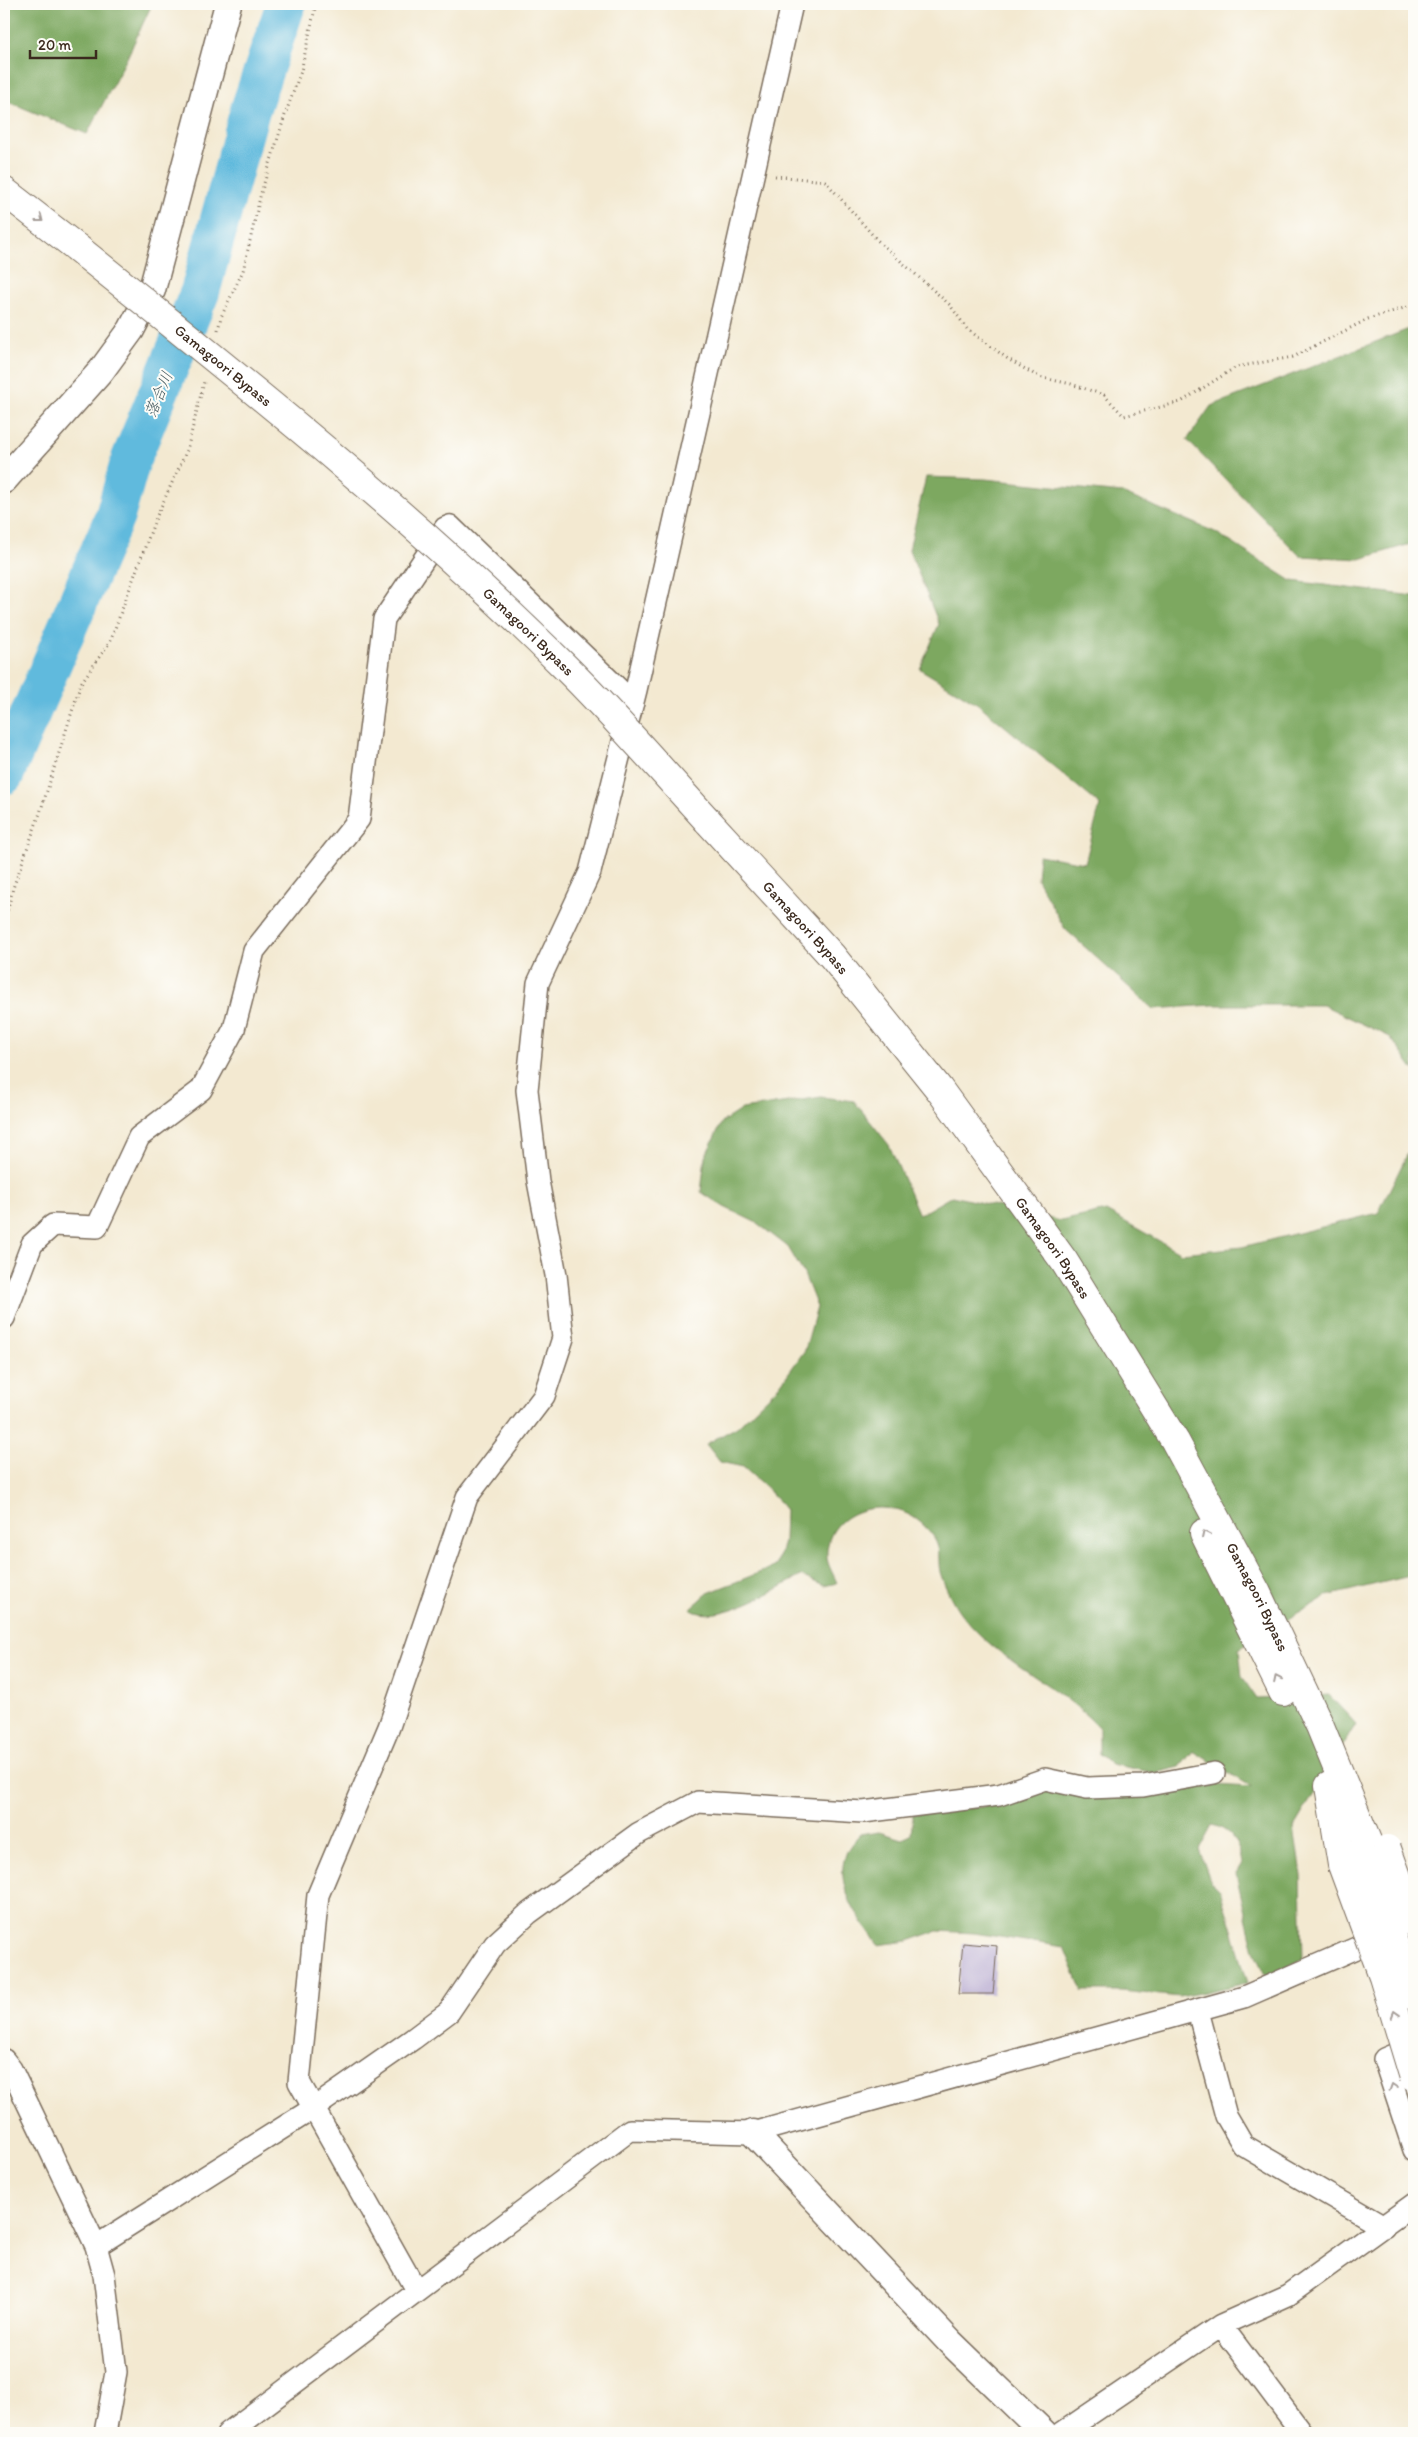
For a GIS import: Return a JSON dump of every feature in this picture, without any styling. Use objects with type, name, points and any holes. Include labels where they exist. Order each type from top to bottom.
[{"type":"highway","name":"Gamagoori Bypass","points":[[4,191],[70,254]]},
{"type":"highway","name":"Gamagoori Bypass","points":[[4,214],[70,254],[278,410],[457,566],[565,667],[814,956],[926,1098],[1052,1274],[1165,1454],[1365,1855]]},
{"type":"highway","name":"Gamagoori Bypass","points":[[702,825],[832,956],[939,1089],[1064,1261],[1176,1441],[1257,1593],[1320,1726],[1365,1855]]},
{"type":"highway","points":[[1365,1855],[1414,1923]]},
{"type":"highway","points":[[1365,1855],[1414,1965]]},
{"type":"highway","points":[[1365,1855],[1414,1996]]},
{"type":"highway","points":[[1365,1855],[1383,1976],[1414,2078]]},
{"type":"street","points":[[4,480],[101,371],[131,330],[152,290],[228,4]]},
{"type":"street","points":[[416,2290],[299,2082],[318,1895],[389,1728],[467,1496],[544,1396],[563,1338],[556,1275],[538,1181],[527,1090],[538,983],[590,872],[633,703],[792,4]]},
{"type":"street","points":[[4,1318],[32,1244],[53,1225],[97,1227],[139,1137],[201,1090],[234,1029],[254,951],[359,820],[384,619],[446,528],[450,526],[633,703]]},
{"type":"street","points":[[96,2246],[314,2108],[449,2012],[495,1944],[529,1912],[640,1832],[698,1802],[863,1812],[1000,1795],[1045,1780],[1087,1788],[1143,1786],[1214,1773]]},
{"type":"street","points":[[228,2433],[630,2130],[753,2133],[1244,1997],[1414,1923]]},
{"type":"street","points":[[1198,2010],[1226,2116],[1243,2145],[1384,2227]]},
{"type":"street","points":[[1414,2046],[1384,2059],[1414,2150]]},
{"type":"street","points":[[4,2060],[96,2246],[104,2275],[116,2372],[105,2433]]},
{"type":"street","points":[[753,2133],[950,2342],[1044,2433]]},
{"type":"street","points":[[1062,2433],[1221,2325],[1288,2295],[1414,2204]]},
{"type":"street","points":[[1221,2325],[1302,2433]]},
{"type":"path","points":[[216,336],[221,316],[243,271],[261,193],[301,71],[316,4]]},
{"type":"path","points":[[753,174],[825,181],[877,240],[950,305],[967,329],[1008,359],[1039,377],[1071,384],[1104,395],[1124,416],[1181,402],[1236,367],[1293,357],[1368,319],[1414,304]]},
{"type":"path","points":[[4,925],[13,888],[40,813],[81,683],[110,642],[155,520],[186,450],[206,374]]},
{"type":"green space","points":[[4,4],[152,4],[127,58],[87,134],[4,100]]},
{"type":"green space","points":[[1414,327],[1414,543],[1360,559],[1300,556],[1187,440],[1211,406]]},
{"type":"green space","points":[[926,477],[985,479],[1122,493],[1215,532],[1292,581],[1414,596],[1414,665],[1406,673],[1414,683],[1414,1070],[1390,1037],[1323,1005],[1213,1005],[1153,1009],[1065,929],[1037,879],[1039,855],[1085,863],[1100,805],[978,704],[920,669],[939,624],[909,550]]},
{"type":"green space","points":[[821,1097],[854,1101],[889,1145],[919,1215],[952,1196],[1061,1221],[1106,1211],[1181,1253],[1242,1247],[1378,1213],[1414,1141],[1414,1575],[1327,1596],[1239,1649],[1242,1677],[1257,1699],[1329,1695],[1356,1724],[1294,1827],[1301,1875],[1303,1960],[1267,1978],[1254,1951],[1236,1874],[1242,1864],[1239,1850],[1225,1830],[1212,1825],[1199,1849],[1210,1880],[1220,1890],[1248,1983],[1180,1997],[1121,1991],[1082,1991],[1064,1947],[974,1933],[937,1931],[908,1941],[878,1945],[857,1913],[846,1890],[843,1878],[843,1866],[848,1849],[859,1835],[879,1832],[902,1839],[911,1835],[913,1814],[1019,1803],[1043,1791],[1139,1796],[1216,1785],[1252,1787],[1193,1751],[1180,1767],[1155,1773],[1111,1764],[1099,1754],[1099,1728],[1083,1712],[993,1647],[962,1615],[950,1596],[941,1575],[935,1538],[916,1519],[902,1512],[887,1508],[872,1508],[858,1512],[845,1519],[835,1529],[829,1542],[827,1558],[837,1583],[824,1586],[801,1576],[761,1597],[730,1610],[701,1613],[690,1609],[708,1593],[776,1566],[784,1542],[785,1510],[768,1489],[743,1467],[720,1462],[706,1444],[737,1427],[780,1385],[805,1350],[817,1307],[804,1274],[788,1247],[757,1223],[724,1207],[701,1192],[705,1157],[722,1122],[742,1109]]},
{"type":"building","points":[[963,1943],[997,1946],[993,1994],[958,1994]]},
{"type":"waterway","name":"落合川","points":[[4,775],[115,516],[131,459],[200,292],[250,110],[286,4]]}]
